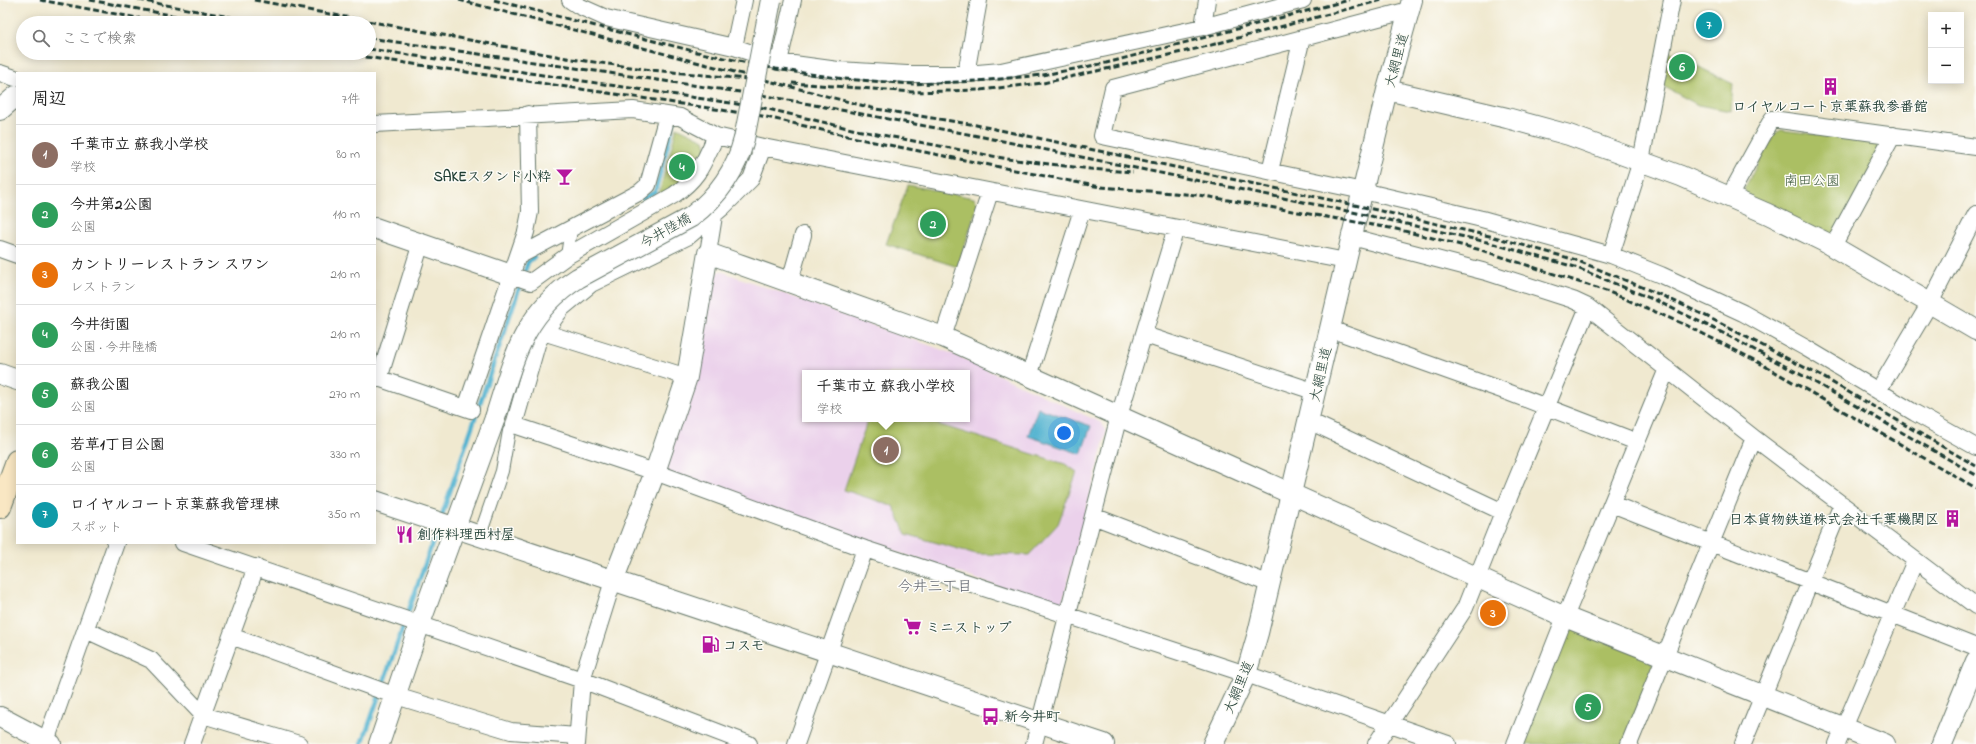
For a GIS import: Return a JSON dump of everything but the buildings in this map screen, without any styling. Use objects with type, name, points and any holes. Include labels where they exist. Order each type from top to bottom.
[{"type":"main road","points":[[6,492],[16,464]]},
{"type":"street","points":[[570,0],[593,6],[606,18],[734,47],[778,62],[838,70],[907,74],[966,74],[1001,71],[1203,27],[1303,0]]},
{"type":"street","points":[[734,47],[744,0]]},
{"type":"street","name":"今井陸橋","points":[[379,744],[419,626],[455,528],[485,415],[531,324],[543,307],[566,286],[578,278],[691,217],[702,208],[728,179],[741,151],[744,139],[771,0]]},
{"type":"street","points":[[778,62],[793,0]]},
{"type":"street","points":[[966,74],[979,0]]},
{"type":"street","points":[[1203,27],[1207,0]]},
{"type":"street","points":[[1611,255],[1641,161],[1672,0]]},
{"type":"street","points":[[1414,3],[1302,38],[1113,88],[1102,136],[1363,191],[1482,219],[1611,255],[1661,275],[1743,313],[1976,447]]},
{"type":"street","name":"大網里道","points":[[1213,744],[1246,674],[1258,633],[1387,90],[1414,3]]},
{"type":"street","points":[[1270,171],[1302,38]]},
{"type":"street","points":[[0,74],[16,87],[0,110]]},
{"type":"street","points":[[1387,90],[1507,118],[1569,135],[1641,161],[1768,214],[1832,246],[1976,330]]},
{"type":"street","points":[[376,124],[528,114],[633,110],[680,118],[716,136],[763,148],[1346,261]]},
{"type":"street","points":[[485,415],[511,275],[519,256],[530,212],[528,114]]},
{"type":"street","points":[[519,256],[640,192],[648,185],[667,116]]},
{"type":"street","points":[[1729,197],[1772,119],[1976,146]]},
{"type":"street","points":[[1832,246],[1893,135]]},
{"type":"street","points":[[376,228],[531,282],[567,256],[639,216],[686,187],[705,166],[716,136]]},
{"type":"street","points":[[485,415],[534,353],[544,332],[562,308],[583,290],[689,236],[714,216],[743,180],[756,169],[763,148]]},
{"type":"street","points":[[944,337],[990,192]]},
{"type":"street","points":[[630,197],[639,216]]},
{"type":"street","points":[[1029,376],[1082,210]]},
{"type":"street","points":[[1878,391],[1930,303],[1976,214]]},
{"type":"street","points":[[231,636],[396,696],[511,731],[577,740],[582,680],[613,581],[655,472],[687,377],[714,216]]},
{"type":"street","points":[[1034,744],[1119,416],[1145,335],[1176,228]]},
{"type":"street","points":[[567,256],[571,229]]},
{"type":"street","points":[[790,281],[803,235]]},
{"type":"street","points":[[1352,237],[1486,272],[1573,300],[1588,307],[1754,438],[1976,606]]},
{"type":"street","points":[[421,243],[377,378],[655,472],[865,549],[1067,614],[1448,744]]},
{"type":"street","points":[[0,249],[16,255]]},
{"type":"street","points":[[708,253],[944,337],[1565,617],[1764,695],[1841,736],[1885,744]]},
{"type":"street","points":[[1376,744],[1461,616],[1588,307]]},
{"type":"street","points":[[1330,329],[1547,407],[1637,442]]},
{"type":"street","points":[[544,332],[687,377]]},
{"type":"street","points":[[1145,335],[1316,392]]},
{"type":"street","points":[[1515,744],[1565,617],[1667,369]]},
{"type":"street","points":[[0,374],[16,380]]},
{"type":"street","points":[[480,535],[502,471],[509,431],[485,415]]},
{"type":"street","points":[[1309,421],[1503,512]]},
{"type":"street","points":[[1629,744],[1754,438]]},
{"type":"street","points":[[376,501],[1040,724],[1104,744]]},
{"type":"street","points":[[1612,504],[1976,647]]},
{"type":"street","points":[[1743,744],[1842,504]]},
{"type":"street","points":[[1093,516],[1270,584]]},
{"type":"street","points":[[0,717],[48,743],[116,544]]},
{"type":"street","points":[[185,544],[419,626],[582,680],[749,744]]},
{"type":"street","points":[[796,744],[865,549]]},
{"type":"street","points":[[1841,736],[1915,561]]},
{"type":"street","points":[[192,744],[256,568]]},
{"type":"street","points":[[86,630],[151,660],[203,715],[299,744]]},
{"type":"street","points":[[1942,744],[1976,661]]},
{"type":"shaded area","points":[[720,271],[951,353],[1102,423],[1106,433],[1063,601],[1058,607],[668,474],[664,467],[712,276]]},
{"type":"green space","points":[[1667,51],[1733,84],[1731,111],[1698,105],[1661,85]]},
{"type":"green space","points":[[677,127],[704,140],[707,150],[688,183],[657,201]]},
{"type":"green space","name":"南田公園","points":[[1781,130],[1879,142],[1883,150],[1836,232],[1827,238],[1747,198],[1744,189],[1774,134]]},
{"type":"green space","points":[[908,185],[974,198],[978,204],[958,267],[886,244]]},
{"type":"green space","points":[[867,422],[931,422],[1065,464],[1077,472],[1058,524],[1029,555],[976,554],[906,534],[893,506],[844,490]]},
{"type":"green space","points":[[1575,629],[1650,659],[1654,669],[1624,744],[1523,744],[1566,632]]},
{"type":"water","points":[[1038,408],[1091,426],[1081,454],[1028,436]]},
{"type":"waterway","points":[[643,198],[655,192],[674,122]]},
{"type":"waterway","points":[[441,518],[528,262],[534,257]]},
{"type":"waterway","points":[[362,744],[438,527]]},
{"type":"railway","points":[[40,0],[127,16]]},
{"type":"railway","points":[[90,0],[176,16]]},
{"type":"railway","points":[[139,0],[225,16]]},
{"type":"railway","points":[[254,0],[340,16]]},
{"type":"railway","points":[[459,0],[876,109],[976,125],[1359,206],[1494,237],[1576,260],[1661,295],[1704,315],[1821,376],[1976,466]]},
{"type":"railway","points":[[494,0],[697,52],[776,69],[844,79],[913,84],[978,81],[1043,75],[1106,63],[1349,0]]},
{"type":"railway","points":[[792,83],[913,92],[980,90],[1043,83],[1200,48],[1382,0]]},
{"type":"railway","points":[[376,23],[572,59],[651,70],[747,79]]},
{"type":"railway","points":[[376,39],[767,96],[978,136],[1357,213],[1487,242],[1575,267],[1657,301],[1721,332],[1809,379],[1976,475]]},
{"type":"railway","points":[[376,50],[764,108],[856,130],[1008,159],[1090,169],[1133,172]]},
{"type":"railway","points":[[376,59],[762,116],[869,141],[1100,187],[1198,195],[1396,229],[1481,250],[1609,292],[1688,326],[1758,362],[1976,488]]},
{"type":"place","name":"ロイヤルコート京葉蘇我管理棟","points":[[1709,25]]},
{"type":"place","name":"若草1丁目公園","points":[[1682,67]]},
{"type":"place","name":"ロイヤルコート京葉蘇我参番館","points":[[1830,86]]},
{"type":"place","name":"今井街園","points":[[682,167]]},
{"type":"place","name":"SAKEスタンド小粋","points":[[564,176]]},
{"type":"place","name":"今井第2公園","points":[[933,224]]},
{"type":"place","name":"千葉市立 蘇我小学校","points":[[886,450]]},
{"type":"place","name":"日本貨物鉄道株式会社千葉機関区","points":[[1952,519]]},
{"type":"place","name":"創作料理西村屋","points":[[404,534]]},
{"type":"place","name":"カントリーレストラン スワン","points":[[1493,613]]},
{"type":"place","name":"ミニストップ","points":[[913,627]]},
{"type":"place","name":"コスモ","points":[[710,645]]},
{"type":"place","name":"蘇我公園","points":[[1588,707]]},
{"type":"place","name":"新今井町","points":[[991,716]]},
{"type":"district","name":"今井三丁目","points":[[935,586]]}]
